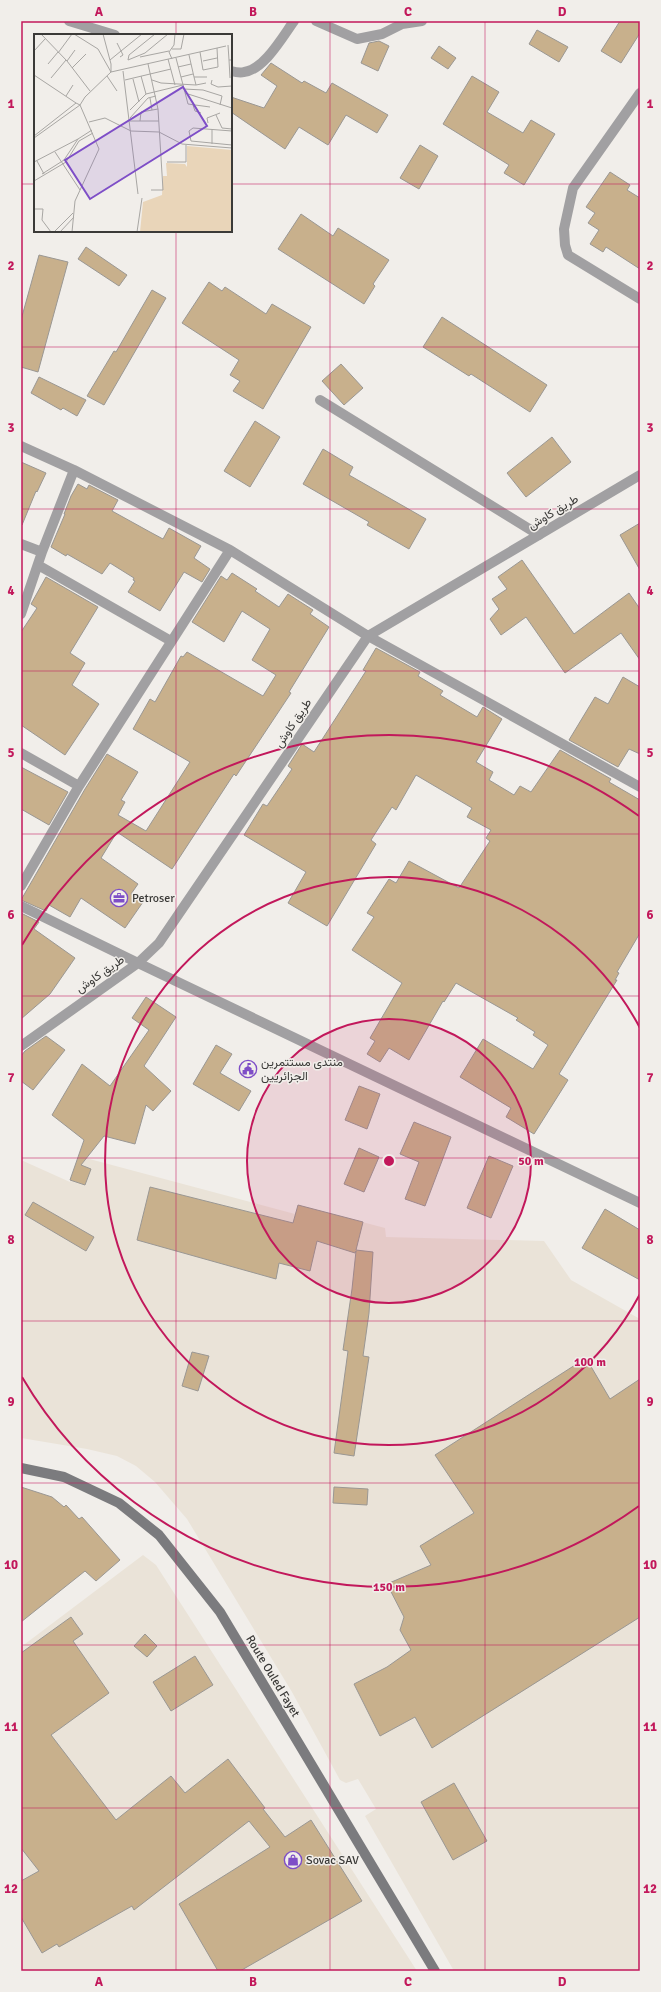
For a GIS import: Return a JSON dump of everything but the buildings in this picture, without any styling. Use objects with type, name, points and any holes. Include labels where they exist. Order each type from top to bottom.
[{"type":"main road","name":"Route Ouled Fayet","points":[[21,1468],[64,1477],[119,1503],[159,1535],[220,1612],[435,1971]]},
{"type":"street","points":[[69,21],[90,24],[113,34]]},
{"type":"street","points":[[232,71],[243,73],[255,68],[267,56],[294,21]]},
{"type":"street","points":[[316,21],[357,39],[382,34],[402,24],[422,21]]},
{"type":"street","points":[[640,93],[572,188],[564,229],[565,245],[568,255],[640,299]]},
{"type":"street","points":[[320,400],[540,535]]},
{"type":"street","points":[[21,446],[74,470],[230,550],[368,636],[640,787]]},
{"type":"street","points":[[21,614],[42,552],[74,470]]},
{"type":"street","name":"طريق كاوش","points":[[21,1046],[138,963],[159,943],[368,636],[640,475]]},
{"type":"street","points":[[21,544],[42,552]]},
{"type":"street","points":[[21,886],[79,786],[230,550]]},
{"type":"street","points":[[38,565],[171,641]]},
{"type":"street","points":[[21,753],[79,786]]},
{"type":"street","points":[[21,906],[640,1203]]},
{"type":"shaded area","points":[[82,1157],[295,1214],[298,1205],[385,1228],[386,1237],[544,1241],[571,1280],[640,1319],[640,1971],[454,1971],[365,1816],[376,1809],[358,1779],[346,1783],[340,1780],[292,1692],[187,1519],[155,1482],[136,1466],[117,1456],[87,1449],[21,1438],[21,1160],[70,1182]]},
{"type":"shaded area","points":[[143,1555],[156,1565],[417,1971],[21,1971],[21,1647]]},
{"type":"place","name":"Petroser","points":[[119,898]]},
{"type":"place","name":"منتدى مستتمرين الجزائريين","points":[[248,1069]]},
{"type":"place","name":"Sovac SAV","points":[[293,1860]]}]
